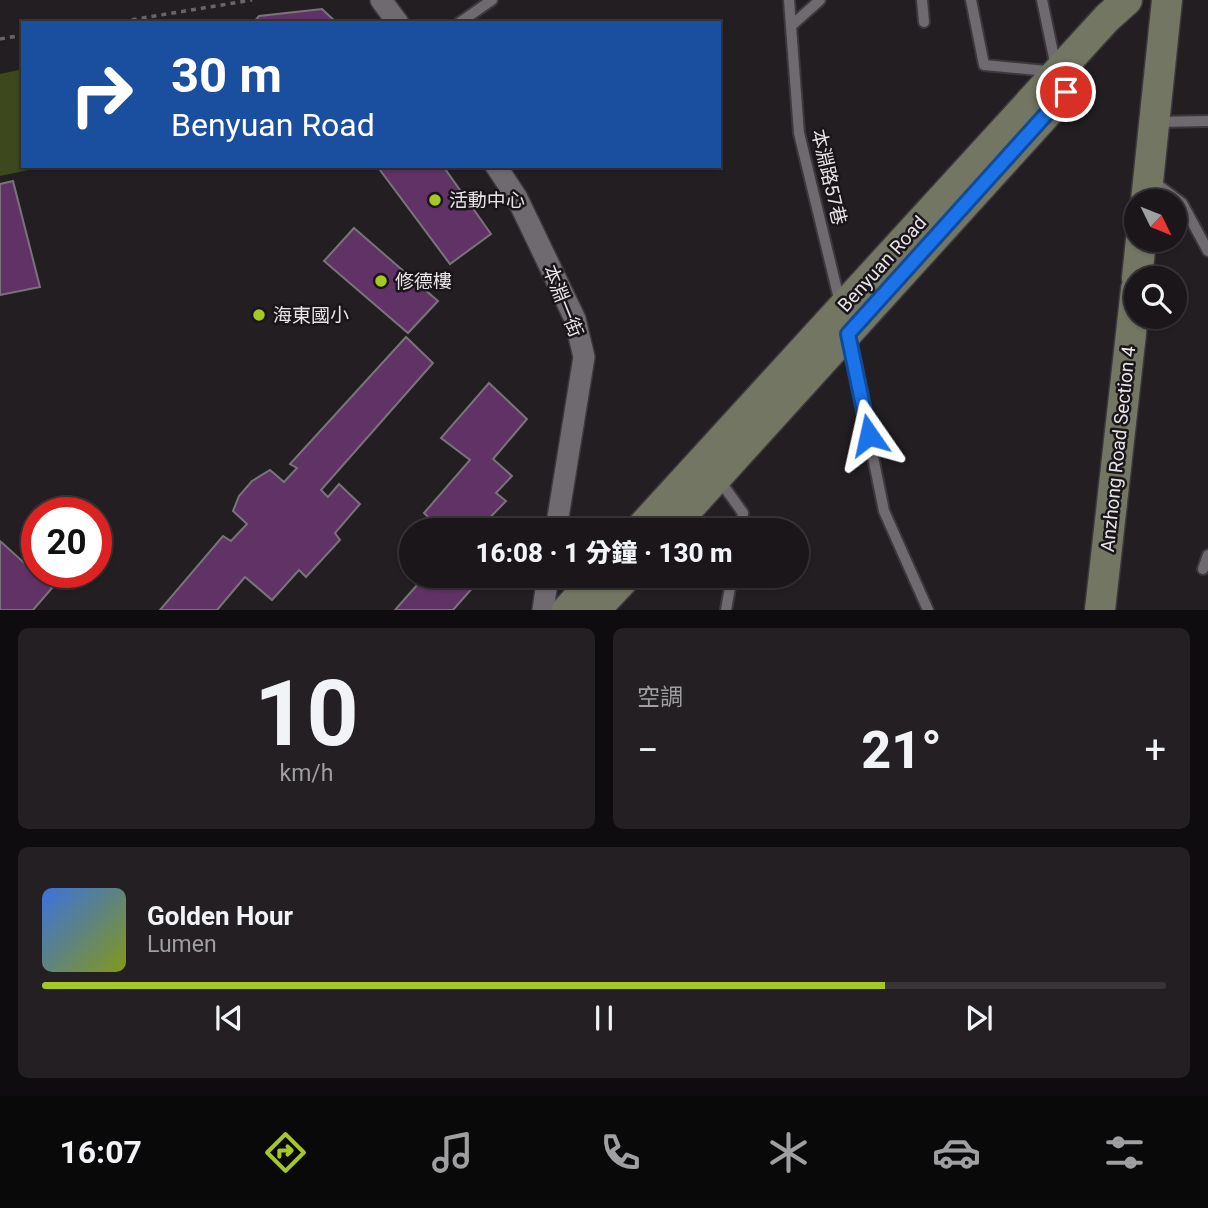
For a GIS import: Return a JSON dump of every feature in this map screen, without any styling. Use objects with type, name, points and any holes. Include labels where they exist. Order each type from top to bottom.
[{"type":"street","points":[[381,0],[397,21]]},
{"type":"street","name":"Benyuan Road","points":[[680,518],[718,478],[845,321],[1058,72],[1127,0]]},
{"type":"street","name":"Benyuan Road","points":[[651,518],[845,321],[1121,32],[1143,0]]},
{"type":"street","points":[[1147,189],[1167,0]]},
{"type":"street","name":"本淵一街","points":[[497,168],[517,198],[575,319],[584,357],[558,518]]},
{"type":"street","name":"Anzhong Road Section 4","points":[[1100,610],[1132,329]]},
{"type":"street","points":[[543,610],[546,588]]},
{"type":"street","points":[[567,610],[602,599]]},
{"type":"lane","points":[[462,21],[492,0]]},
{"type":"lane","name":"本淵路57巷","points":[[789,0],[799,132],[845,321],[884,511],[928,610]]},
{"type":"lane","points":[[791,26],[820,0]]},
{"type":"lane","points":[[922,0],[924,22]]},
{"type":"lane","points":[[971,0],[984,65],[1058,72],[1042,0]]},
{"type":"lane","points":[[1153,122],[1208,121]]},
{"type":"lane","points":[[1187,211],[1208,251]]},
{"type":"lane","points":[[718,478],[743,513],[742,518]]},
{"type":"lane","points":[[1203,569],[1208,555]]},
{"type":"lane","points":[[726,610],[730,588]]},
{"type":"path","points":[[124,21],[252,0]]},
{"type":"path","points":[[0,39],[21,36]]},
{"type":"green space","points":[[21,69],[21,168],[38,168],[0,176],[0,74]]},
{"type":"building","points":[[322,9],[335,21],[255,21],[259,16]]},
{"type":"building","name":"活動中心","points":[[378,168],[444,168],[491,234],[450,264]]},
{"type":"building","points":[[13,181],[40,287],[0,295],[0,184]]},
{"type":"building","name":"修德樓","points":[[354,228],[438,301],[408,333],[324,261]]},
{"type":"building","points":[[406,337],[433,363],[321,490],[328,497],[339,484],[360,504],[335,533],[340,540],[306,577],[299,570],[272,600],[245,577],[217,610],[160,610],[223,536],[231,541],[247,524],[233,511],[239,496],[252,481],[270,470],[284,482],[297,468],[290,464]]},
{"type":"building","points":[[489,383],[527,419],[493,459],[512,476],[496,493],[506,501],[490,518],[429,518],[424,513],[470,460],[441,438]]},
{"type":"building","points":[[0,541],[21,560],[21,588],[52,588],[33,610],[0,610]]},
{"type":"building","points":[[414,588],[472,588],[453,610],[395,610]]},
{"type":"place","name":"活動中心","points":[[435,200]]},
{"type":"place","name":"修德樓","points":[[381,281]]},
{"type":"place","name":"海東國小","points":[[259,315]]},
{"type":"route","points":[[869,435],[848,334],[1066,92]]}]
